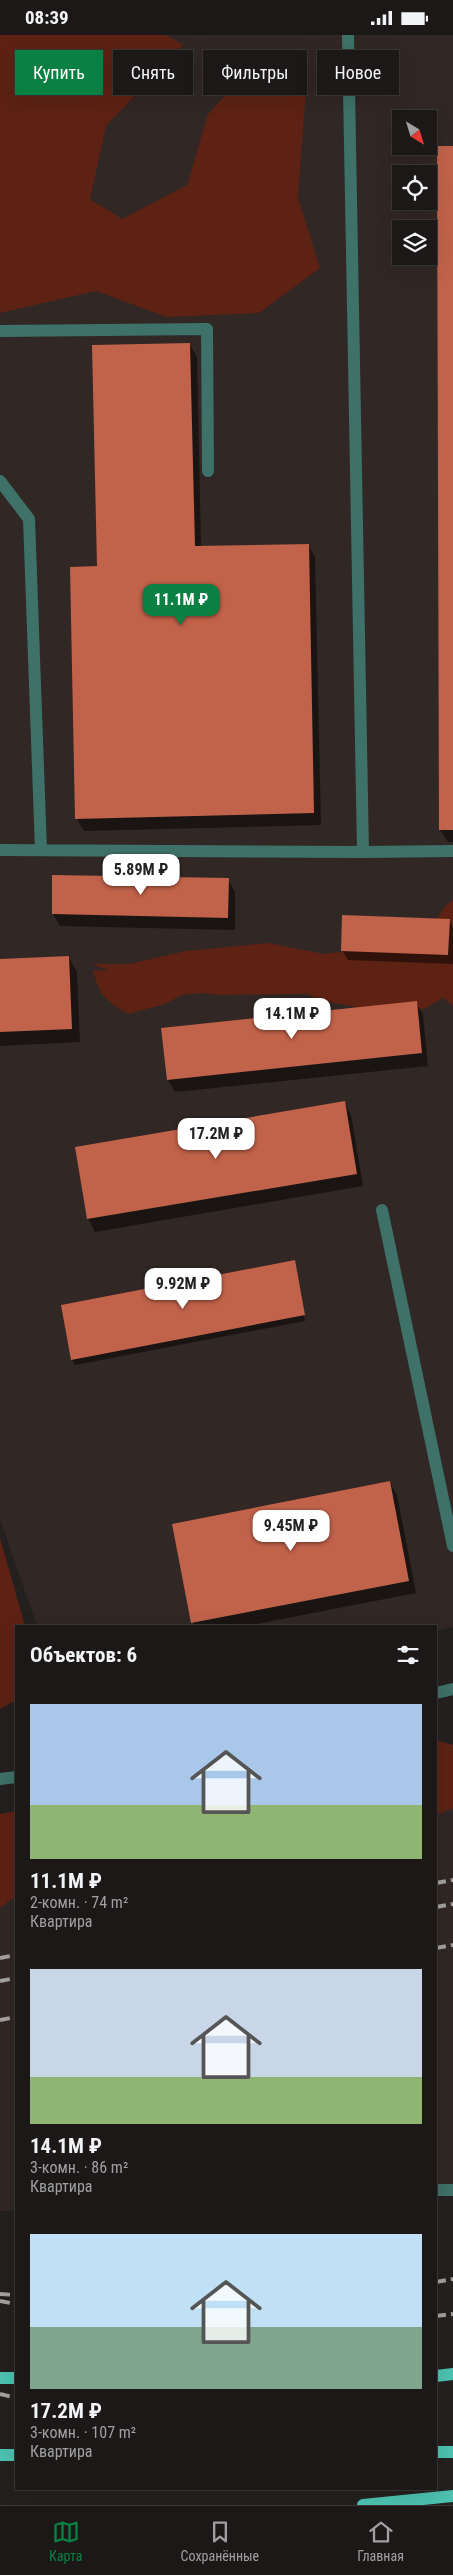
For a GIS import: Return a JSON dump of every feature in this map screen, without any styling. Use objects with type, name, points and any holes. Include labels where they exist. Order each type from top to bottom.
[{"type":"main road","points":[[437,2376],[453,2375]]},
{"type":"main road","points":[[0,2378],[15,2378]]},
{"type":"main road","points":[[437,2453],[453,2452]]},
{"type":"main road","points":[[0,2455],[15,2455]]},
{"type":"main road","points":[[363,2505],[453,2496]]},
{"type":"street","points":[[348,35],[363,852]]},
{"type":"street","points":[[0,331],[207,329],[208,471]]},
{"type":"street","points":[[0,481],[29,519],[41,850]]},
{"type":"street","points":[[0,850],[453,851]]},
{"type":"street","points":[[382,1210],[453,1546]]},
{"type":"street","points":[[437,1693],[453,1689]]},
{"type":"street","points":[[0,1779],[15,1777]]},
{"type":"street","points":[[437,2190],[453,2190]]},
{"type":"shaded area","points":[[0,35],[453,35],[453,1627],[437,1631],[437,1625],[37,1625],[0,1519]]},
{"type":"shaded area","points":[[0,35],[166,35],[183,45],[178,50],[113,50],[113,95],[135,95],[106,126],[90,199],[122,219],[187,185],[208,114],[226,95],[305,95],[298,198],[320,268],[259,313],[167,317],[96,291],[0,313]]},
{"type":"shaded area","points":[[453,900],[453,1006],[443,998],[426,1008],[407,1012],[366,1009],[325,1001],[306,994],[221,995],[201,993],[182,995],[165,1004],[128,1014],[104,996],[98,986],[93,970],[109,971],[92,964],[129,964],[186,951],[268,943],[324,954],[366,949],[434,926],[444,907]]},
{"type":"shaded area","points":[[0,1538],[25,1625],[15,1625],[15,1701],[0,1709]]},
{"type":"shaded area","points":[[437,1740],[453,1745],[453,1808],[437,1815]]},
{"type":"shaded area","points":[[453,1791],[453,2185],[437,2187],[437,1795]]},
{"type":"shaded area","points":[[15,1811],[15,1897],[0,1908],[0,1814]]},
{"type":"shaded area","points":[[15,1879],[15,2210],[0,2211],[0,1882]]},
{"type":"building","points":[[438,146],[453,146],[453,830],[439,830],[437,155]]},
{"type":"building","points":[[190,343],[195,546],[309,544],[314,813],[75,819],[70,567],[97,566],[92,345]]},
{"type":"building","points":[[52,875],[229,878],[228,918],[52,914]]},
{"type":"building","points":[[342,915],[450,919],[448,955],[341,951]]},
{"type":"building","points":[[69,956],[72,1029],[0,1032],[0,959]]},
{"type":"building","points":[[417,1001],[422,1053],[167,1080],[161,1028]]},
{"type":"building","points":[[345,1101],[357,1174],[87,1219],[75,1147]]},
{"type":"building","points":[[295,1260],[305,1315],[71,1360],[61,1305]]},
{"type":"building","points":[[390,1481],[409,1581],[191,1623],[172,1524]]},
{"type":"railway","points":[[437,1883],[453,1880]]},
{"type":"railway","points":[[437,1907],[453,1904]]},
{"type":"railway","points":[[437,1948],[453,1945]]},
{"type":"railway","points":[[0,1958],[15,1955]]},
{"type":"railway","points":[[0,1981],[15,1978]]},
{"type":"railway","points":[[0,2020],[15,2017]]},
{"type":"railway","points":[[437,2282],[453,2279]]},
{"type":"railway","points":[[0,2294],[15,2295]]},
{"type":"railway","points":[[0,2301],[15,2304]]},
{"type":"railway","points":[[437,2316],[453,2314]]},
{"type":"railway","points":[[0,2394],[15,2398]]}]
